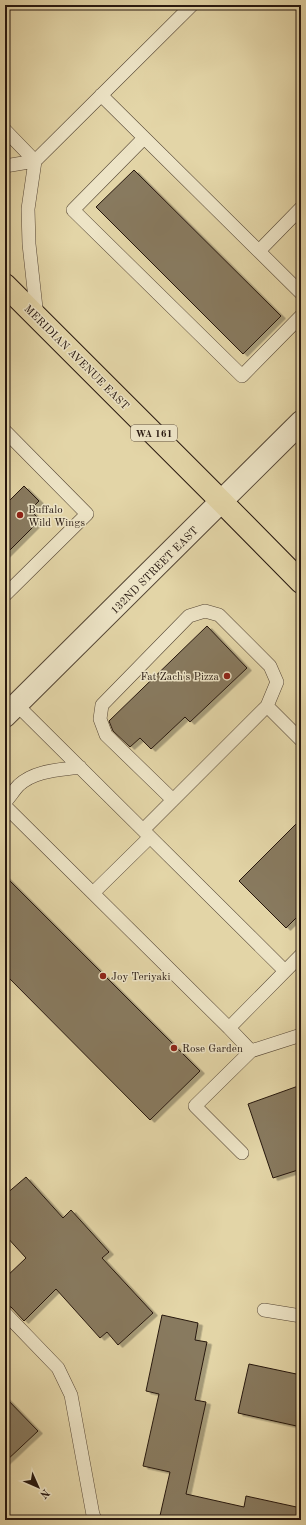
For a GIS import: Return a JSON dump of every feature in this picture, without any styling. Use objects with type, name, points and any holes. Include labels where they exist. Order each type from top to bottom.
[{"type":"main road","name":"MERIDIAN AVENUE EAST","points":[[5,285],[301,582]]},
{"type":"street","name":"132ND STREET EAST","points":[[11,710],[301,422]]},
{"type":"lane","points":[[5,166],[35,161],[192,5]]},
{"type":"lane","points":[[101,95],[301,293]]},
{"type":"lane","points":[[5,130],[35,161]]},
{"type":"lane","points":[[144,138],[73,210],[242,376],[301,316]]},
{"type":"lane","points":[[35,161],[28,209],[29,244],[37,317]]},
{"type":"lane","points":[[259,251],[301,208]]},
{"type":"lane","points":[[5,431],[87,514],[5,594]]},
{"type":"lane","points":[[93,893],[173,800],[267,706],[277,682],[270,666],[219,615],[205,611],[189,616],[102,706],[100,719],[106,734],[173,800]]},
{"type":"lane","points":[[267,706],[301,740]]},
{"type":"lane","points":[[11,710],[80,767],[285,971]]},
{"type":"lane","points":[[5,802],[20,784],[37,775],[80,767]]},
{"type":"lane","points":[[5,806],[251,1051]]},
{"type":"lane","points":[[229,1028],[301,955]]},
{"type":"lane","points":[[242,1153],[195,1106],[251,1051],[301,1035]]},
{"type":"lane","points":[[264,1310],[301,1316]]},
{"type":"lane","points":[[5,1313],[58,1368],[71,1395],[92,1518]]},
{"type":"building","points":[[134,170],[281,316],[243,354],[96,207]]},
{"type":"building","name":"Buffalo Wild Wings","points":[[24,486],[39,501],[30,510],[40,520],[5,555],[5,505]]},
{"type":"building","points":[[207,626],[247,668],[190,722],[185,717],[151,749],[140,738],[130,747],[113,731],[109,721]]},
{"type":"building","points":[[301,819],[301,913],[286,928],[239,881]]},
{"type":"building","points":[[5,876],[200,1071],[150,1120],[5,974]]},
{"type":"building","points":[[301,1085],[301,1169],[273,1178],[248,1104]]},
{"type":"building","points":[[26,1177],[63,1218],[71,1210],[109,1252],[102,1258],[153,1313],[118,1345],[107,1332],[100,1338],[56,1289],[24,1321],[11,1307],[5,1305],[5,1278],[26,1258],[5,1235],[5,1195]]},
{"type":"building","points":[[162,1315],[198,1323],[195,1340],[207,1342],[195,1400],[206,1402],[186,1494],[244,1507],[246,1496],[301,1508],[301,1520],[159,1520],[170,1472],[143,1466],[159,1394],[146,1391]]},
{"type":"building","points":[[249,1364],[301,1375],[301,1427],[238,1413]]},
{"type":"building","points":[[5,1397],[38,1431],[5,1462]]},
{"type":"place","name":"Buffalo Wild Wings","points":[[20,515]]},
{"type":"place","name":"Fat Zach's Pizza","points":[[227,676]]},
{"type":"place","name":"Joy Teriyaki","points":[[103,976]]},
{"type":"place","name":"Rose Garden","points":[[174,1048]]}]
